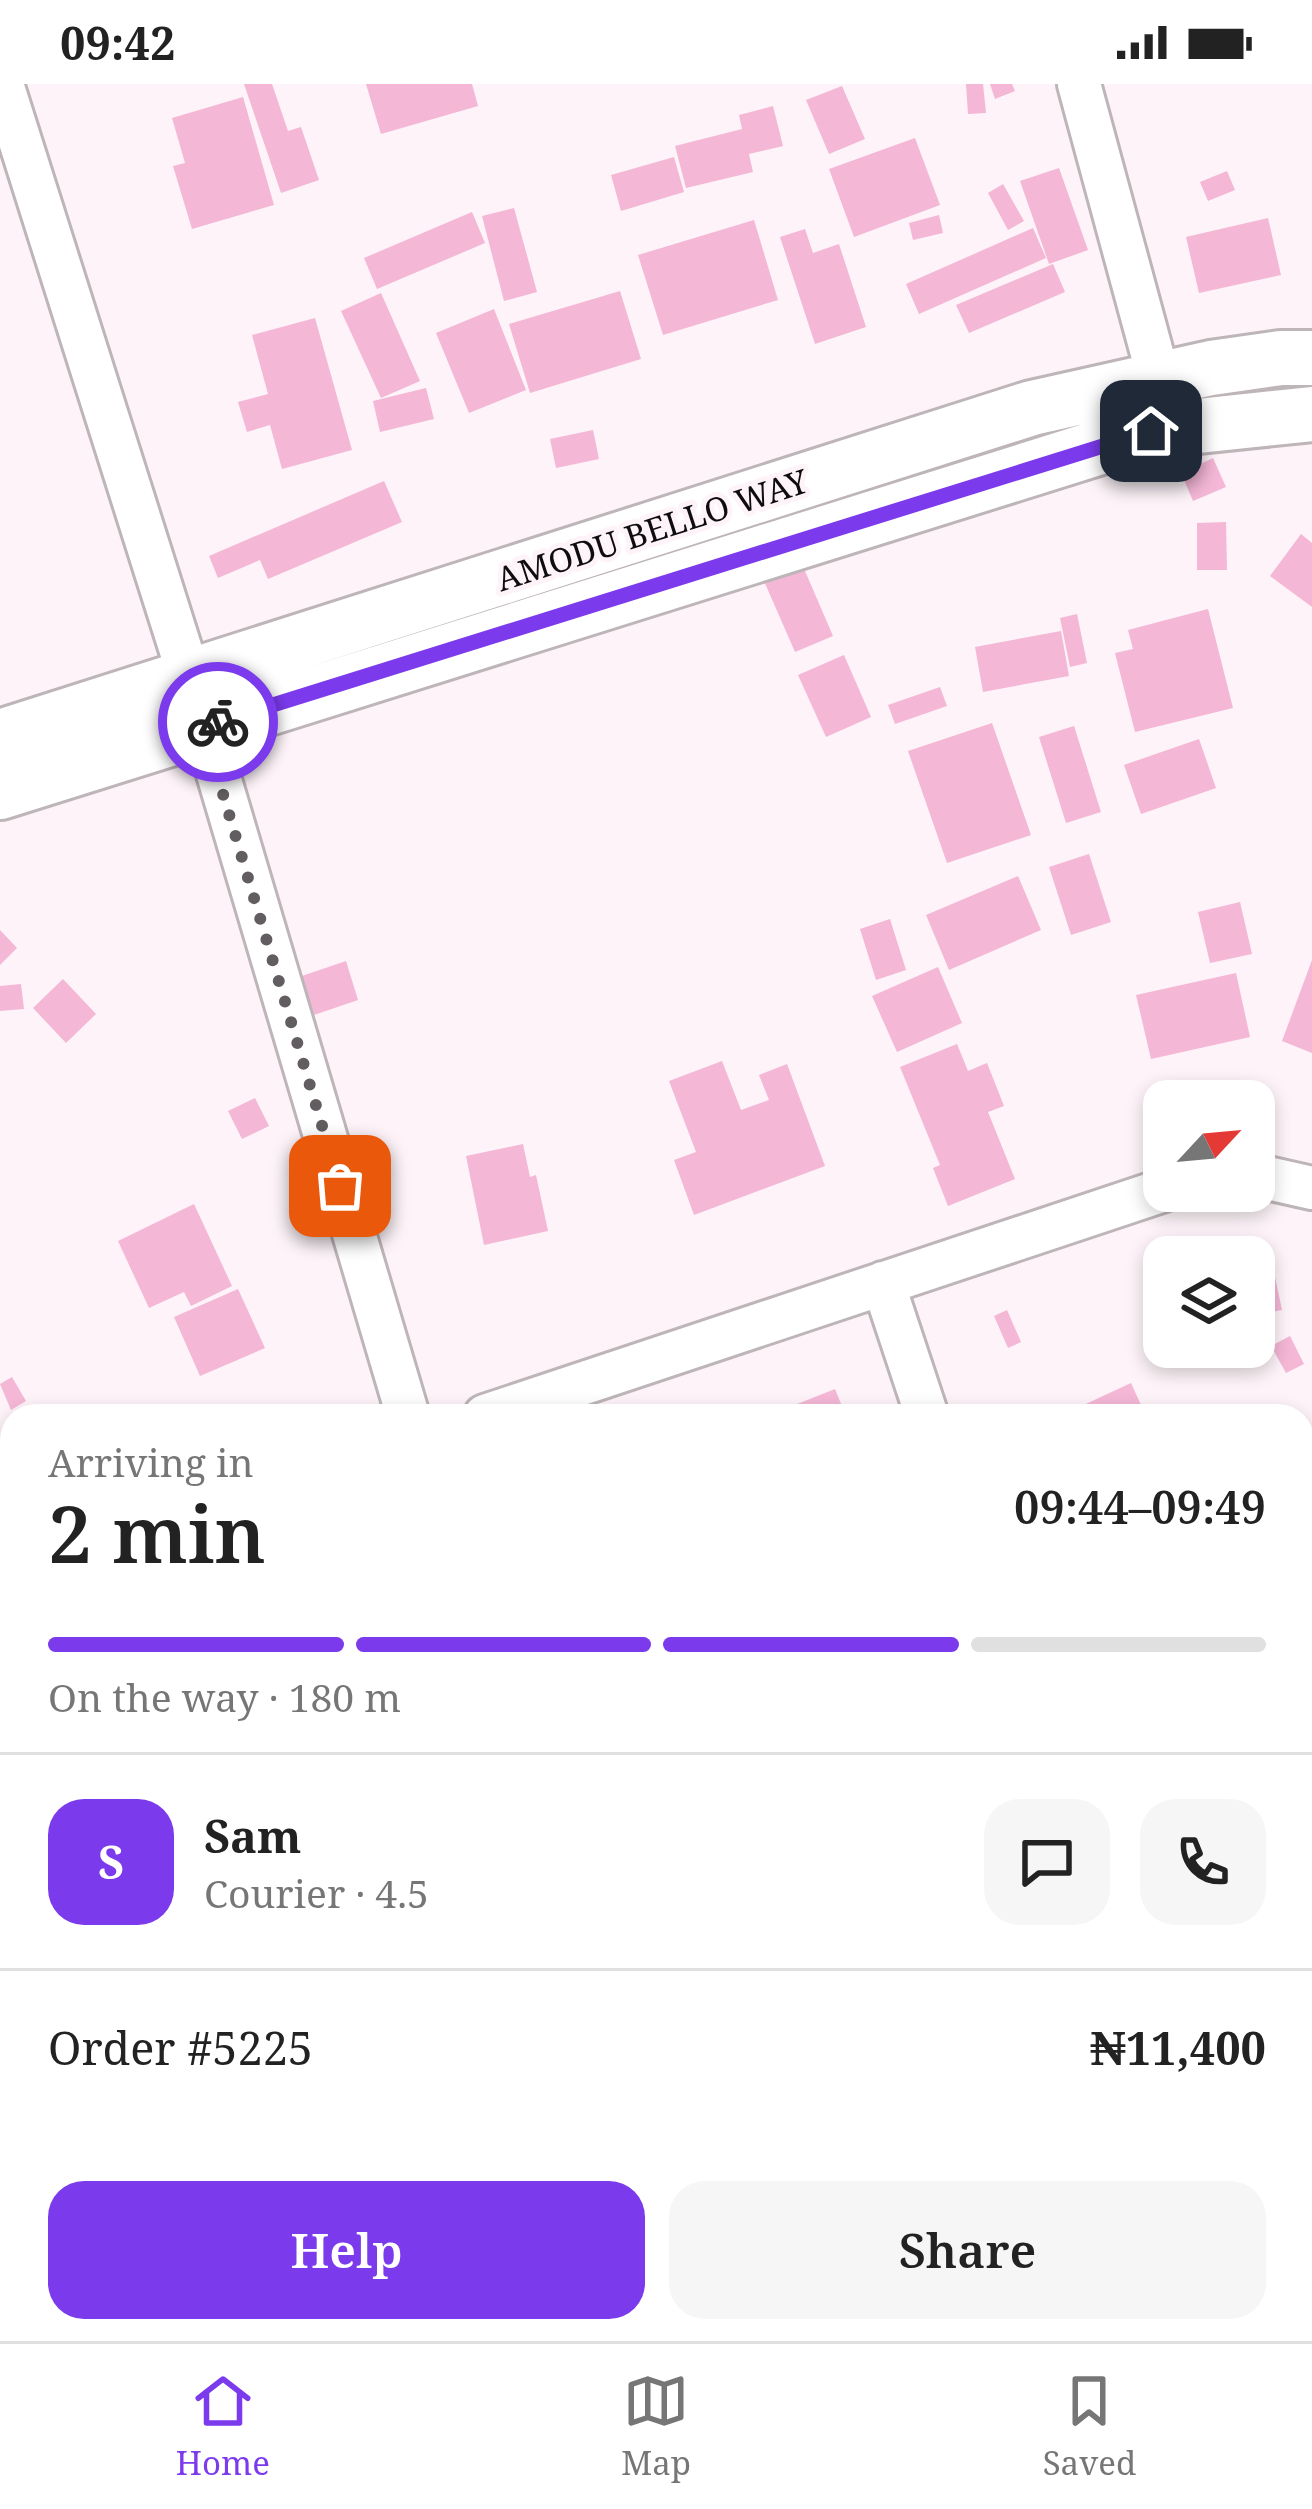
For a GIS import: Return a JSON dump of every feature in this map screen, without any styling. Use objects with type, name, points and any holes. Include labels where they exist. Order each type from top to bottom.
[{"type":"main road","name":"AMODU BELLO WAY","points":[[0,792],[197,703],[1032,408],[1159,379],[1281,358],[1312,358]]},
{"type":"main road","name":"AMODU BELLO WAY","points":[[0,737],[197,703],[1151,431],[1312,414]]},
{"type":"street","points":[[2,84],[197,703],[404,1404]]},
{"type":"street","points":[[1079,84],[1159,379]]},
{"type":"street","points":[[1275,1180],[1312,1188]]},
{"type":"street","points":[[521,1404],[1143,1197]]},
{"type":"street","points":[[884,1283],[923,1404]]},
{"type":"building","points":[[244,84],[272,84],[288,131],[301,127],[319,180],[281,193]]},
{"type":"building","points":[[366,84],[472,84],[478,106],[381,134]]},
{"type":"building","points":[[966,84],[983,84],[986,113],[968,114]]},
{"type":"building","points":[[990,84],[1012,84],[1015,91],[995,99]]},
{"type":"building","points":[[842,86],[865,139],[829,154],[806,100]]},
{"type":"building","points":[[243,97],[274,205],[192,229],[173,166],[185,163],[172,118]]},
{"type":"building","points":[[773,106],[783,146],[749,154],[753,172],[686,188],[675,146],[742,129],[739,115]]},
{"type":"building","points":[[915,138],[940,205],[854,237],[829,169]]},
{"type":"building","points":[[674,157],[684,192],[621,211],[611,175]]},
{"type":"building","points":[[1059,168],[1088,250],[1049,264],[1020,181]]},
{"type":"building","points":[[1227,171],[1235,190],[1208,201],[1200,182]]},
{"type":"building","points":[[1003,184],[1024,221],[1008,230],[988,193]]},
{"type":"building","points":[[514,208],[537,292],[504,301],[482,216]]},
{"type":"building","points":[[472,212],[485,243],[377,289],[364,258]]},
{"type":"building","points":[[939,215],[943,233],[913,240],[909,223]]},
{"type":"building","points":[[1268,218],[1281,275],[1199,293],[1186,237]]},
{"type":"building","points":[[754,220],[778,300],[663,335],[638,255]]},
{"type":"building","points":[[1033,228],[1046,258],[919,314],[906,284]]},
{"type":"building","points":[[805,229],[813,253],[839,244],[866,327],[815,344],[780,237]]},
{"type":"building","points":[[1053,264],[1065,292],[969,333],[956,305]]},
{"type":"building","points":[[620,291],[641,359],[530,393],[509,324]]},
{"type":"building","points":[[381,293],[420,381],[381,398],[341,311]]},
{"type":"building","points":[[494,309],[526,390],[469,413],[436,333]]},
{"type":"building","points":[[315,318],[352,450],[282,469],[270,425],[247,432],[238,402],[268,394],[252,335]]},
{"type":"building","points":[[426,388],[434,419],[380,432],[373,401]]},
{"type":"building","points":[[593,430],[599,459],[556,468],[550,439]]},
{"type":"building","points":[[1213,458],[1226,487],[1193,501],[1181,473]]},
{"type":"building","points":[[384,481],[402,522],[268,579],[260,560],[218,578],[209,556]]},
{"type":"building","points":[[1226,522],[1227,570],[1197,570],[1197,523]]},
{"type":"building","points":[[1301,534],[1312,543],[1312,607],[1270,576]]},
{"type":"building","points":[[802,564],[833,636],[795,652],[764,581]]},
{"type":"building","points":[[1208,609],[1233,708],[1135,732],[1115,653],[1133,649],[1128,630]]},
{"type":"building","points":[[1077,614],[1087,663],[1070,667],[1060,618]]},
{"type":"building","points":[[1061,631],[1069,676],[983,692],[975,647]]},
{"type":"building","points":[[844,655],[871,717],[826,737],[798,675]]},
{"type":"building","points":[[940,687],[947,706],[895,724],[888,705]]},
{"type":"building","points":[[992,723],[1031,835],[947,863],[908,751]]},
{"type":"building","points":[[1074,726],[1101,812],[1066,823],[1039,737]]},
{"type":"building","points":[[1199,739],[1216,788],[1141,814],[1124,765]]},
{"type":"building","points":[[1089,854],[1111,922],[1071,935],[1049,867]]},
{"type":"building","points":[[1018,876],[1041,930],[949,970],[926,915]]},
{"type":"building","points":[[1240,902],[1252,954],[1210,963],[1198,912]]},
{"type":"building","points":[[890,919],[906,970],[876,980],[860,929]]},
{"type":"building","points":[[0,930],[17,948],[0,965]]},
{"type":"building","points":[[1312,960],[1312,1053],[1282,1041]]},
{"type":"building","points":[[346,961],[358,1000],[311,1016],[299,977]]},
{"type":"building","points":[[938,967],[962,1023],[897,1052],[872,996]]},
{"type":"building","points":[[1236,973],[1250,1037],[1151,1059],[1136,995]]},
{"type":"building","points":[[63,979],[96,1014],[66,1043],[33,1008]]},
{"type":"building","points":[[21,984],[24,1009],[0,1011],[0,986]]},
{"type":"building","points":[[957,1044],[968,1071],[987,1063],[1004,1106],[988,1112],[1015,1179],[948,1206],[933,1168],[940,1165],[900,1067]]},
{"type":"building","points":[[722,1061],[741,1110],[769,1100],[759,1075],[787,1064],[825,1166],[694,1215],[674,1160],[696,1152],[669,1081]]},
{"type":"building","points":[[255,1098],[269,1126],[242,1139],[228,1111]]},
{"type":"building","points":[[523,1144],[530,1177],[536,1175],[548,1231],[484,1245],[466,1156]]},
{"type":"building","points":[[194,1204],[232,1286],[191,1306],[184,1292],[149,1308],[118,1241]]},
{"type":"building","points":[[1275,1277],[1282,1310],[1275,1311]]},
{"type":"building","points":[[238,1289],[265,1348],[200,1376],[174,1317]]},
{"type":"building","points":[[1007,1310],[1021,1342],[1008,1348],[994,1316]]},
{"type":"building","points":[[1290,1336],[1304,1364],[1286,1373],[1275,1344]]},
{"type":"building","points":[[12,1377],[26,1401],[8,1404],[0,1384]]},
{"type":"building","points":[[1131,1383],[1141,1404],[1086,1404]]},
{"type":"building","points":[[835,1389],[841,1404],[797,1404]]},
{"type":"way so far","points":[[218,722],[203,727],[340,1186]]},
{"type":"route","points":[[218,722],[1151,431]]}]
